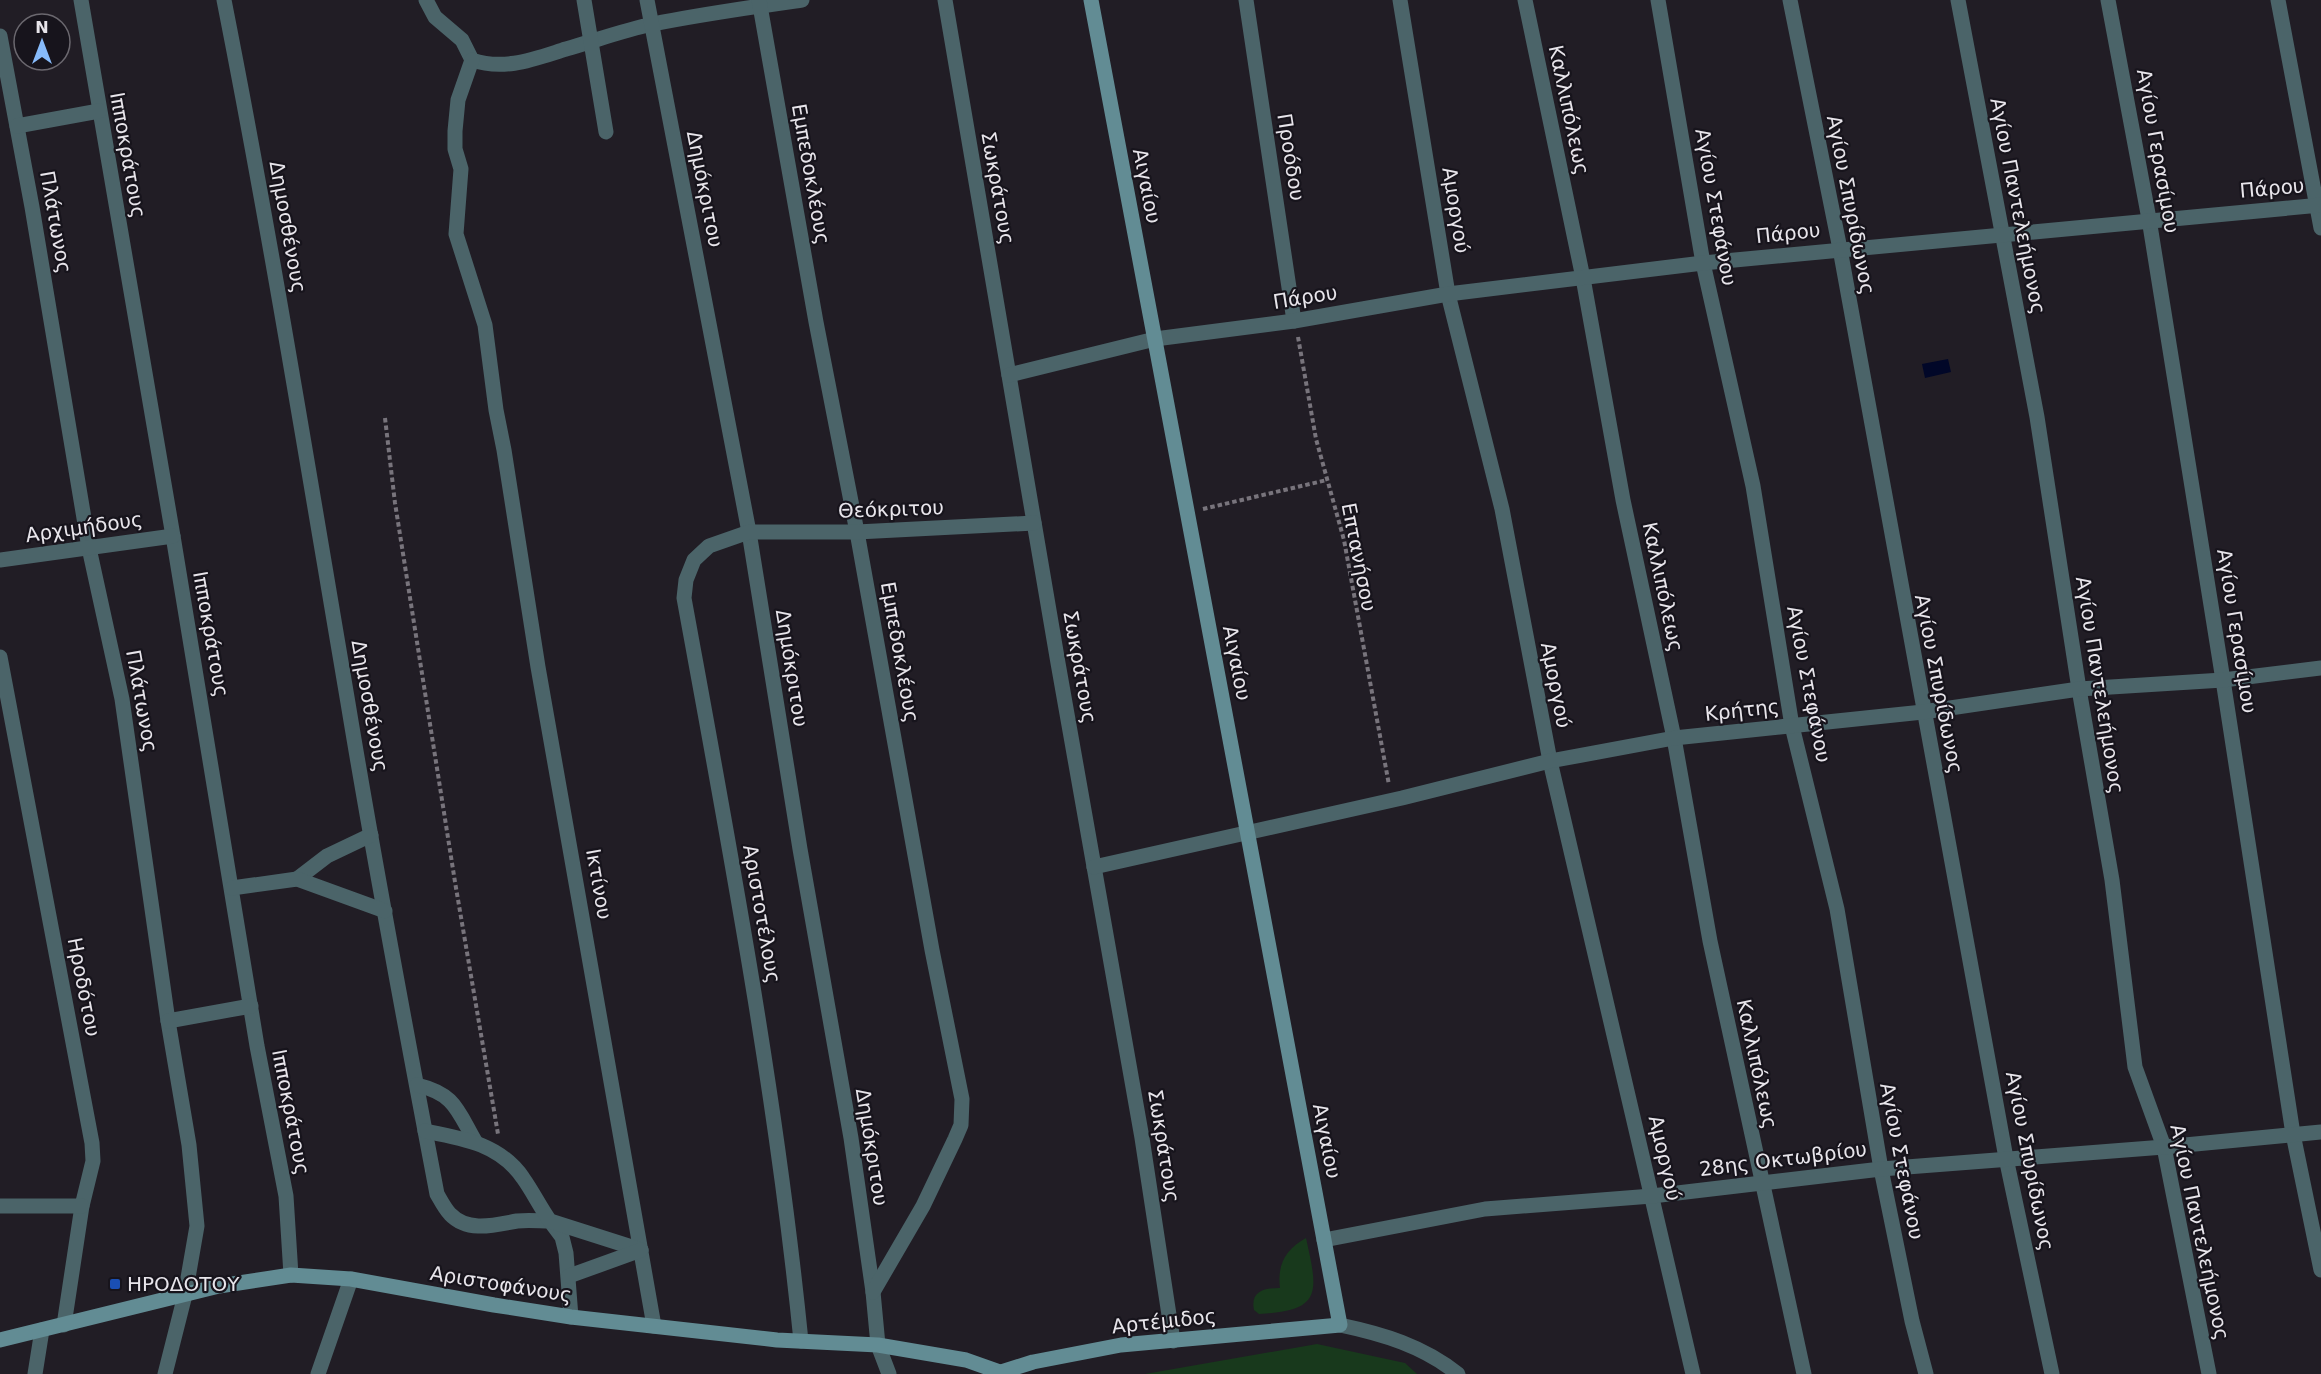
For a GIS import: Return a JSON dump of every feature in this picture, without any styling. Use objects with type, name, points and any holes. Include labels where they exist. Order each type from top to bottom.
[{"type":"main road","name":"Αιγαίου","points":[[1092,5],[1340,1325]]},
{"type":"main road","name":"Αριστοφάνους","points":[[0,1340],[219,1286],[291,1275],[351,1279],[570,1317],[801,1341],[878,1345],[966,1360],[998,1373]]},
{"type":"main road","name":"Αρτέμιδος","points":[[998,1373],[1073,1353],[1121,1345],[1340,1325]]},
{"type":"street","name":"Ιπποκράτους","points":[[81,0],[251,1006],[286,1196],[291,1275]]},
{"type":"street","name":"Δημοσθένους","points":[[224,0],[307,451],[370,835],[437,1194],[450,1214],[471,1226],[498,1226],[519,1221],[550,1221],[641,1250]]},
{"type":"street","points":[[426,0],[435,17],[462,40],[472,60],[484,64],[502,65],[518,63],[651,24],[760,3],[802,0]]},
{"type":"street","points":[[584,0],[606,132]]},
{"type":"street","name":"Δημόκριτου","points":[[647,0],[750,532],[800,849],[851,1138],[873,1292],[878,1345],[889,1374]]},
{"type":"street","name":"Σωκράτους","points":[[945,0],[1142,1138],[1173,1341]]},
{"type":"street","name":"Προόδου","points":[[1246,0],[1294,321]]},
{"type":"street","name":"Αμοργού","points":[[1401,0],[1448,294],[1502,509],[1550,761],[1693,1374]]},
{"type":"street","name":"Καλλιπόλεως","points":[[1525,0],[1583,278],[1623,500],[1674,738],[1710,941],[1765,1182],[1804,1374]]},
{"type":"street","name":"Αγίου Στεφάνου","points":[[1658,0],[1703,262],[1753,486],[1792,726],[1837,909],[1881,1168],[1912,1321],[1926,1374]]},
{"type":"street","name":"Αγίου Σπυρίδωνος","points":[[1790,0],[1840,249],[2006,1158],[2052,1374]]},
{"type":"street","name":"Αγίου Παντελεήμονος","points":[[1958,0],[2037,417],[2079,689],[2112,880],[2135,1067],[2164,1148],[2209,1374]]},
{"type":"street","name":"Αγίου Γερασίμου","points":[[2108,0],[2149,219],[2293,1134],[2321,1270]]},
{"type":"street","points":[[2278,0],[2319,205],[2321,228]]},
{"type":"street","name":"Εμπεδοκλέους","points":[[760,3],[816,322],[963,1110],[961,1125],[927,1197],[873,1292]]},
{"type":"street","name":"Πλάτωνος","points":[[0,36],[33,207],[89,548],[122,699],[168,1021],[189,1145],[197,1226],[184,1295],[165,1374]]},
{"type":"street","name":"Ικτίνου","points":[[472,60],[458,100],[455,131],[455,149],[461,169],[456,234],[485,325],[496,410],[538,667],[654,1326]]},
{"type":"street","points":[[17,126],[99,111]]},
{"type":"street","name":"Πάρου","points":[[1009,375],[1155,339],[1294,321],[1448,294],[1703,262],[2319,205]]},
{"type":"street","name":"Θεόκριτου","points":[[750,532],[857,532],[1034,524]]},
{"type":"street","name":"Αριστοτέλους","points":[[750,532],[709,546],[694,560],[686,580],[684,598],[752,980],[789,1219],[801,1341]]},
{"type":"street","name":"Αρχιμήδους","points":[[0,560],[173,536]]},
{"type":"street","name":"Ηροδότου","points":[[0,657],[92,1143],[93,1161],[82,1206],[64,1325]]},
{"type":"street","name":"Κρήτης","points":[[1094,867],[1392,800],[1550,761],[1674,738],[1923,712],[2079,689],[2223,680],[2321,668]]},
{"type":"street","points":[[232,888],[297,879],[327,856],[370,835]]},
{"type":"street","points":[[297,879],[330,893],[385,911]]},
{"type":"street","points":[[168,1021],[251,1006]]},
{"type":"street","points":[[417,1085],[445,1095],[475,1141]]},
{"type":"street","points":[[425,1131],[475,1141],[499,1153],[511,1162],[523,1177],[562,1237],[569,1276],[570,1317]]},
{"type":"street","name":"28ης Οκτωβρίου","points":[[1324,1240],[1485,1209],[1652,1196],[1881,1168],[2164,1148],[2321,1132]]},
{"type":"street","points":[[0,1206],[82,1206]]},
{"type":"street","points":[[569,1276],[641,1250]]},
{"type":"street","points":[[318,1374],[351,1279]]},
{"type":"street","points":[[1340,1325],[1373,1332],[1412,1345],[1458,1374]]},
{"type":"street","points":[[35,1374],[42,1330]]},
{"type":"path","name":"Επτανήσου","points":[[1294,321],[1316,439],[1344,540],[1358,626],[1392,800]]},
{"type":"path","points":[[384,418],[395,503],[455,882],[499,1135]]},
{"type":"path","points":[[1187,512],[1327,480]]},
{"type":"green space","points":[[1306,1238],[1313,1272],[1311,1295],[1305,1303],[1295,1308],[1259,1314],[1254,1310],[1254,1299],[1264,1290],[1280,1288],[1279,1279],[1284,1258],[1293,1247]]},
{"type":"green space","points":[[1317,1344],[1405,1363],[1417,1374],[1145,1374]]},
{"type":"water","points":[[1948,359],[1951,372],[1925,378],[1922,364]]},
{"type":"place","name":"ΗΡΟΔΟΤΟΥ","points":[[115,1284]]}]
